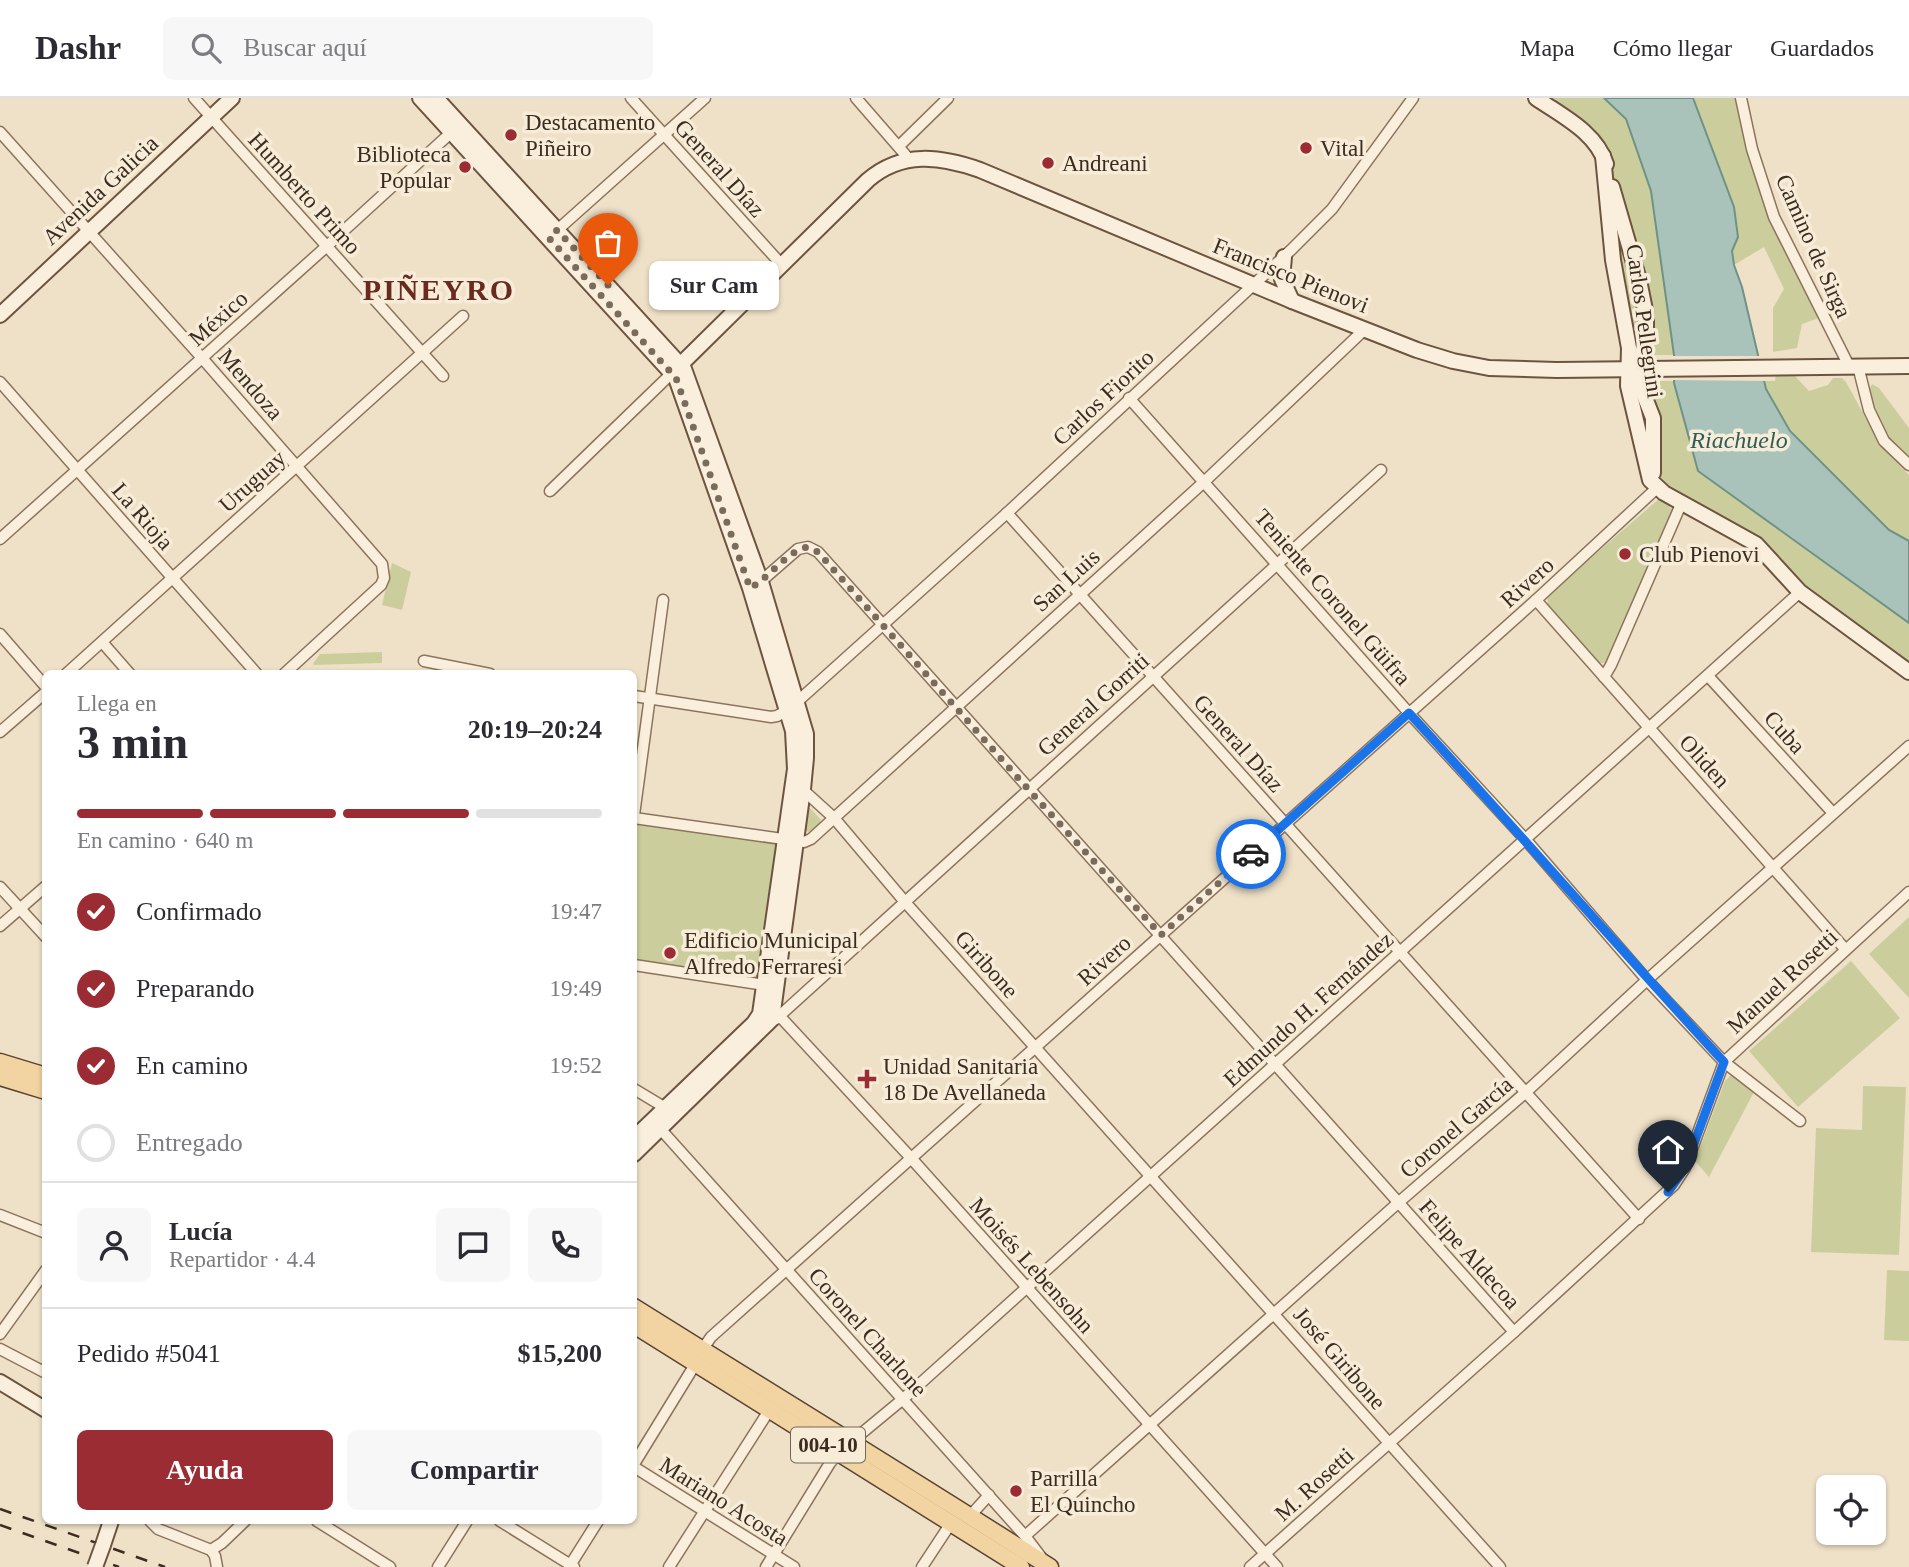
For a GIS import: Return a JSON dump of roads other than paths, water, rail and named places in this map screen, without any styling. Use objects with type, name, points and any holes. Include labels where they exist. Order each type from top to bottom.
[{"type":"main road","name":"Avenida Galicia","points":[[0,315],[232,98]]},
{"type":"main road","points":[[420,98],[456,128],[677,368],[688,376],[756,585],[792,707],[807,746],[798,785],[762,1007],[757,1019],[656,1124],[637,1150]]},
{"type":"main road","points":[[436,98],[456,128]]},
{"type":"main road","name":"Carlos Pellegrini","points":[[1536,98],[1591,137],[1603,156],[1644,306],[1646,332],[1628,386],[1647,474],[1658,487]]},
{"type":"main road","name":"Carlos Pellegrini","points":[[1603,156],[1618,292],[1633,370],[1651,412],[1653,473],[1658,487]]},
{"type":"main road","points":[[677,368],[780,264],[876,173],[891,164],[909,159]]},
{"type":"main road","name":"Francisco Pienovi","points":[[909,159],[945,160],[980,170],[1364,330],[1433,355],[1489,368],[1633,370],[1909,366]]},
{"type":"main road","points":[[1284,257],[1282,279],[1292,301]]},
{"type":"main road","points":[[1618,292],[1630,295],[1641,288]]},
{"type":"main road","points":[[1622,310],[1632,302],[1644,306]]},
{"type":"main road","points":[[1637,424],[1640,428],[1648,429],[1653,422]]},
{"type":"main road","points":[[1658,487],[1756,544],[1800,592],[1909,672]]},
{"type":"main road","points":[[669,1111],[775,1016],[790,840]]},
{"type":"main road","points":[[0,1062],[42,1075]]},
{"type":"main road","points":[[0,1077],[42,1090]]},
{"type":"main road","points":[[637,1136],[656,1124]]},
{"type":"main road","name":"004-10","points":[[637,1309],[770,1409],[845,1448],[902,1472],[1048,1565]]},
{"type":"main road","name":"004-10","points":[[637,1326],[699,1356],[845,1448],[951,1523],[1021,1567]]},
{"type":"main road","points":[[0,1382],[42,1408]]},
{"type":"main road","points":[[95,1567],[110,1524]]},
{"type":"street","name":"Humberto Primo","points":[[194,98],[443,376]]},
{"type":"street","name":"General Díaz","points":[[631,98],[780,264]]},
{"type":"street","points":[[553,234],[705,98]]},
{"type":"street","points":[[856,98],[909,159]]},
{"type":"street","points":[[899,146],[948,98]]},
{"type":"street","name":"Carlos Fiorito","points":[[792,707],[1255,286],[1332,209],[1413,98]]},
{"type":"street","name":"Camino de Sirga","points":[[1741,98],[1752,149],[1774,217],[1854,366],[1869,410],[1884,442],[1909,465]]},
{"type":"street","name":"México","points":[[0,539],[456,128]]},
{"type":"street","name":"Mendoza","points":[[0,132],[382,564],[384,571],[381,585],[288,670]]},
{"type":"street","name":"Uruguay","points":[[70,670],[463,316]]},
{"type":"street","name":"San Luis","points":[[790,840],[804,842],[811,839],[1205,481],[1364,330]]},
{"type":"street","points":[[550,491],[677,368]]},
{"type":"street","name":"La Rioja","points":[[0,382],[253,670]]},
{"type":"street","name":"Teniente Coronel Güifra","points":[[1129,398],[1409,713],[1526,840],[1647,980],[1724,1062],[1800,1121]]},
{"type":"street","name":"General Gorriti","points":[[775,1016],[905,902],[1381,470]]},
{"type":"street","name":"Rivero","points":[[637,1460],[711,1337],[1536,600],[1658,487]]},
{"type":"street","points":[[1604,677],[1682,502]]},
{"type":"street","name":"General Díaz","points":[[1007,513],[1639,1219]]},
{"type":"street","name":"Felipe Aldecoa","points":[[756,585],[798,550],[808,547],[818,552],[1514,1332]]},
{"type":"street","name":"Edmundo H. Fernández","points":[[766,1567],[830,1463],[845,1448],[1709,677],[1800,592]]},
{"type":"street","points":[[637,794],[663,600]]},
{"type":"street","name":"Oliden","points":[[1536,600],[1845,949]]},
{"type":"street","points":[[0,634],[42,682]]},
{"type":"street","points":[[102,642],[126,670]]},
{"type":"street","points":[[424,661],[456,670]]},
{"type":"street","name":"Cuba","points":[[1709,677],[1833,813]]},
{"type":"street","points":[[0,732],[42,695]]},
{"type":"street","points":[[637,696],[771,717],[792,707]]},
{"type":"street","name":"Coronel García","points":[[1025,1536],[1525,1093],[1773,866],[1909,746]]},
{"type":"street","name":"Giribone","points":[[798,785],[834,818],[905,902],[1150,1176]]},
{"type":"street","points":[[637,816],[790,840]]},
{"type":"street","points":[[0,887],[42,933]]},
{"type":"street","points":[[0,926],[42,890]]},
{"type":"street","name":"Manuel Rosetti","points":[[1389,1443],[1639,1219],[1680,1177],[1724,1062],[1909,892]]},
{"type":"street","points":[[637,965],[765,985]]},
{"type":"street","name":"Moisés Lebensohn","points":[[765,985],[775,1016],[911,1158],[1277,1567]]},
{"type":"street","points":[[637,1091],[669,1111]]},
{"type":"street","name":"Coronel Charlone","points":[[656,1124],[989,1495],[1048,1565]]},
{"type":"street","name":"José Giribone","points":[[1150,1176],[1500,1567]]},
{"type":"street","points":[[0,1215],[42,1231]]},
{"type":"street","points":[[0,1334],[42,1276]]},
{"type":"street","points":[[0,1349],[42,1371]]},
{"type":"street","points":[[669,1567],[770,1409]]},
{"type":"street","name":"M. Rosetti","points":[[1265,1553],[1389,1443]]},
{"type":"street","name":"Mariano Acosta","points":[[637,1467],[794,1567]]},
{"type":"street","points":[[971,1516],[989,1495]]},
{"type":"street","points":[[922,1567],[951,1523]]},
{"type":"street","points":[[153,1524],[158,1529],[211,1550],[215,1556],[216,1567]]},
{"type":"street","points":[[211,1550],[222,1544],[242,1524]]},
{"type":"street","points":[[322,1524],[390,1567]]},
{"type":"street","points":[[438,1567],[465,1524]]},
{"type":"street","points":[[505,1524],[571,1566],[596,1524]]},
{"type":"street","points":[[1250,1567],[1265,1553]]},
{"type":"water","name":"Riachuelo","points":[[1604,98],[1693,98],[1734,207],[1738,237],[1732,251],[1734,265],[1742,287],[1766,389],[1790,431],[1889,530],[1909,541],[1909,623],[1698,471],[1674,383],[1674,355],[1651,191],[1626,119]]},
{"type":"railway","points":[[0,1509],[42,1524]]},
{"type":"railway","points":[[43,1524],[165,1567]]},
{"type":"railway","points":[[0,1525],[119,1567]]},
{"type":"place","name":"Destacamento Piñeiro","points":[[511,135]]},
{"type":"place","name":"Vital","points":[[1306,148]]},
{"type":"place","name":"Andreani","points":[[1048,163]]},
{"type":"place","name":"Biblioteca Popular","points":[[465,167]]},
{"type":"place","name":"Sur Cam","points":[[608,285]]},
{"type":"place","name":"Club Pienovi","points":[[1625,554]]},
{"type":"place","name":"Edificio Municipal Alfredo Ferraresi","points":[[670,953]]},
{"type":"place","name":"Unidad Sanitaria 18 De Avellaneda","points":[[867,1079]]},
{"type":"place","name":"Parrilla El Quincho","points":[[1016,1491]]},
{"type":"district","name":"PIÑEYRO","points":[[439,290]]}]
